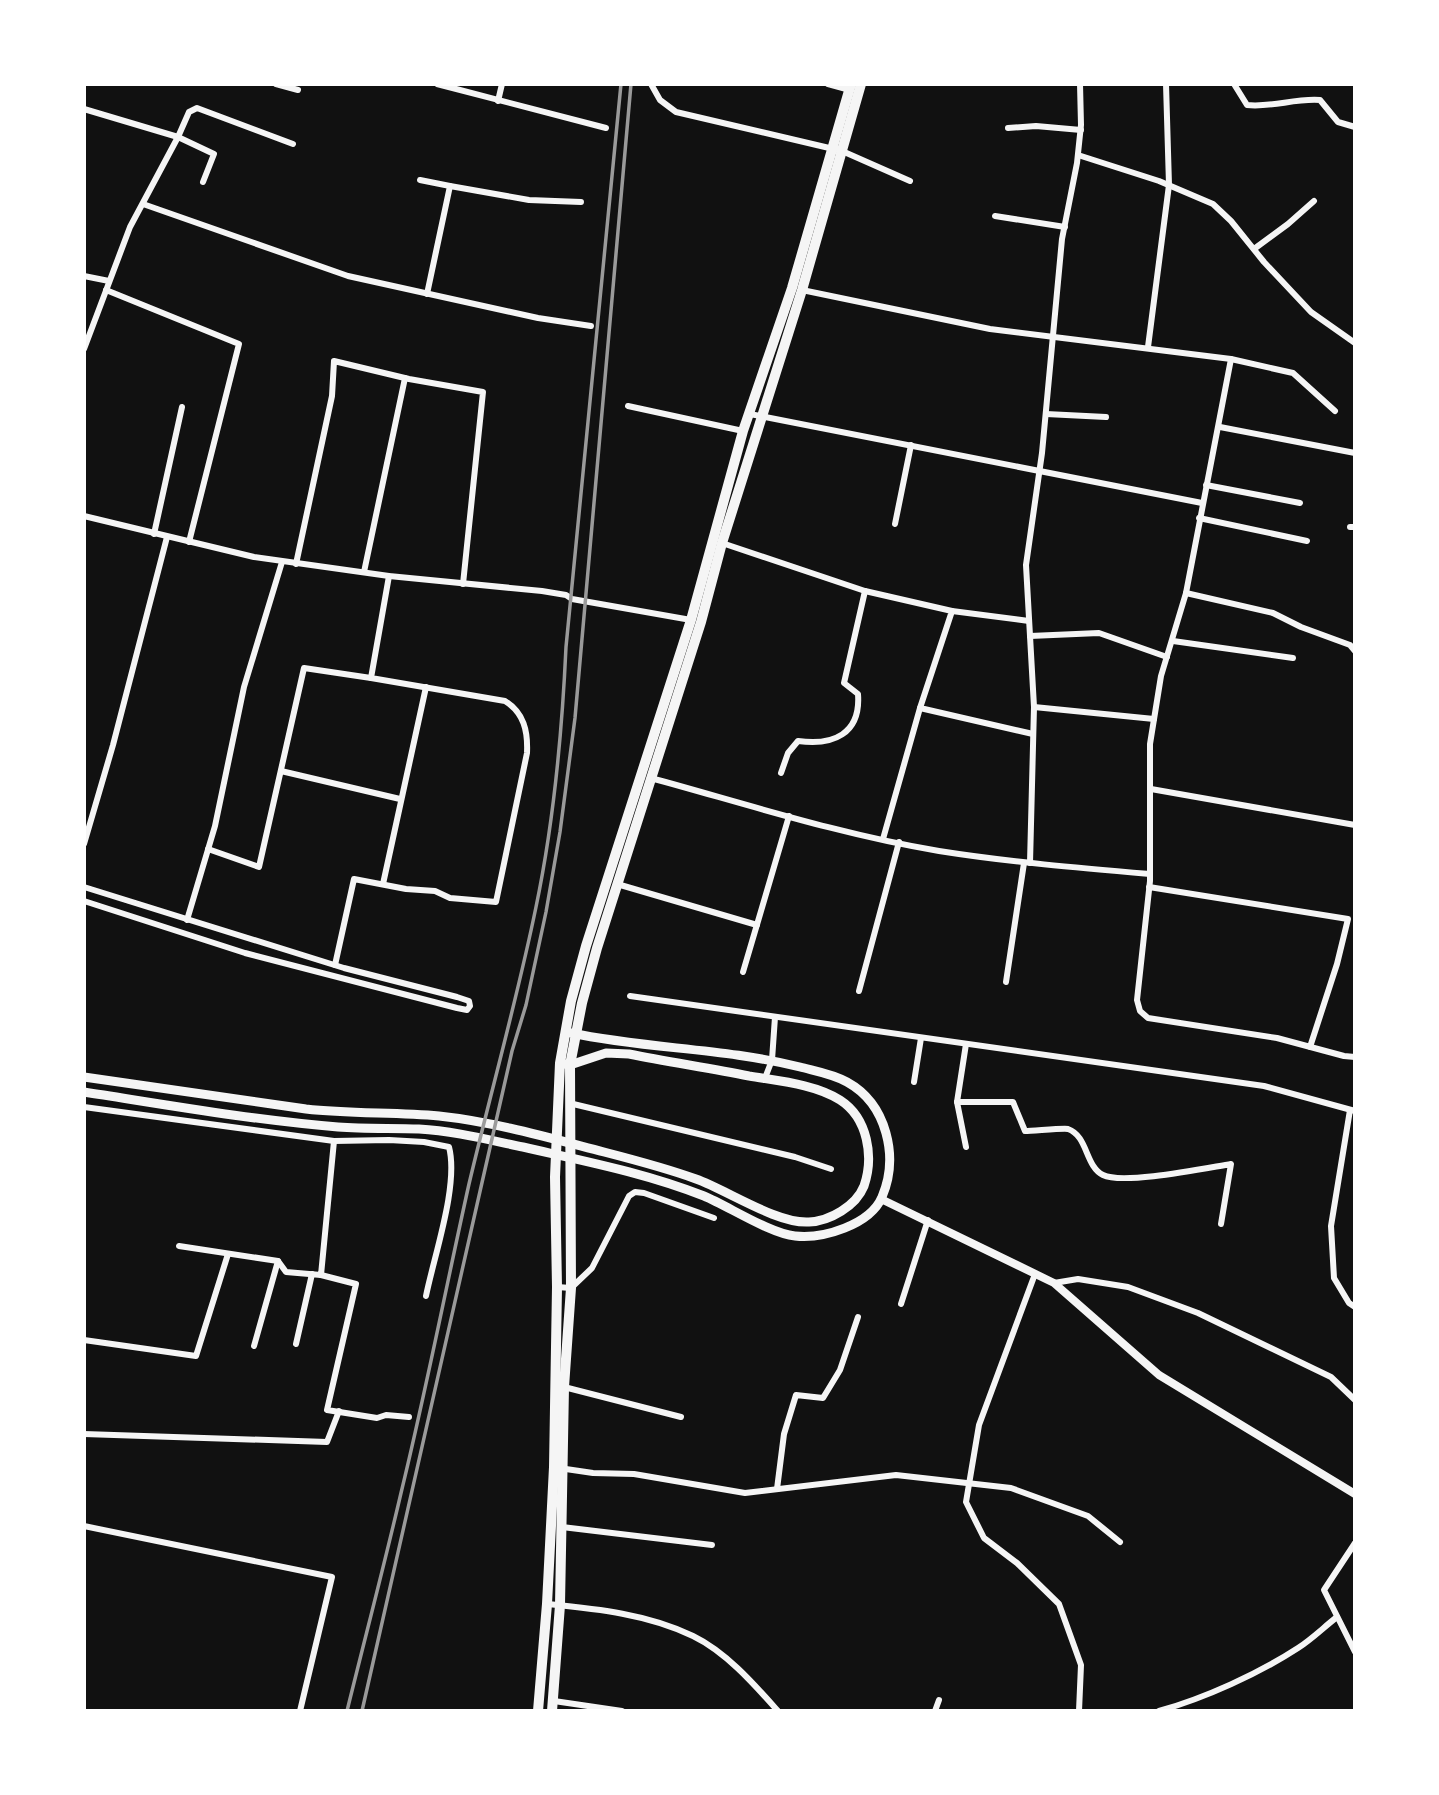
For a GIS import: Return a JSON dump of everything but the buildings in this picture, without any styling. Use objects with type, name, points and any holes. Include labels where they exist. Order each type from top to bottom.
[{"type":"main road","points":[[572,1033],[571,1000],[586,946],[722,543],[792,288],[855,88]]},
{"type":"main road","points":[[553,1706],[562,1527],[555,1177],[565,1064],[696,621],[743,431],[755,415],[802,290],[837,150]]},
{"type":"main road","points":[[84,1092],[336,1126],[421,1129],[463,1134],[600,1165],[672,1185],[706,1197],[794,1237],[841,1231],[870,1211],[881,1199],[889,1147],[886,1129],[866,1097],[846,1080],[772,1060],[572,1033]]},
{"type":"main road","points":[[84,1076],[306,1109],[437,1116],[519,1130],[663,1168],[697,1179],[786,1218],[806,1222],[821,1220],[838,1213],[860,1194],[865,1182],[869,1152],[861,1124],[853,1110],[843,1102],[819,1091],[765,1078],[629,1054],[606,1053],[565,1064]]},
{"type":"main road","points":[[538,1711],[571,1288],[569,1103],[565,1064]]},
{"type":"street","points":[[276,84],[299,90]]},
{"type":"street","points":[[438,84],[606,128]]},
{"type":"street","points":[[498,101],[502,84]]},
{"type":"street","points":[[651,84],[660,100],[676,112],[837,150],[910,181]]},
{"type":"street","points":[[828,84],[855,88]]},
{"type":"street","points":[[1006,982],[1027,863],[1034,707],[1026,565],[1040,470],[1065,227],[1081,130],[1080,84]]},
{"type":"street","points":[[1148,348],[1168,185],[1166,84]]},
{"type":"street","points":[[1234,84],[1247,106],[1320,100],[1338,122],[1355,127]]},
{"type":"street","points":[[84,349],[130,227],[189,113],[197,108],[293,144]]},
{"type":"street","points":[[84,109],[178,137],[214,154],[203,182]]},
{"type":"street","points":[[1008,128],[1036,126],[1081,130]]},
{"type":"street","points":[[1078,155],[1168,185],[1213,204],[1311,312],[1355,343]]},
{"type":"street","points":[[420,180],[530,200],[580,202]]},
{"type":"street","points":[[427,294],[450,186]]},
{"type":"street","points":[[1254,249],[1314,201]]},
{"type":"street","points":[[143,204],[348,276],[538,318],[591,326]]},
{"type":"street","points":[[995,216],[1065,227]]},
{"type":"street","points":[[84,276],[109,281]]},
{"type":"street","points":[[106,290],[239,344],[189,542]]},
{"type":"street","points":[[802,290],[990,328],[1231,359],[1293,373],[1335,411]]},
{"type":"street","points":[[1231,359],[1186,593],[1161,676],[1150,744],[1150,874],[1137,1000],[1140,1011],[1149,1018],[1277,1038],[1355,1057]]},
{"type":"street","points":[[296,564],[332,397],[334,360],[405,378],[483,392],[463,584]]},
{"type":"street","points":[[364,572],[405,378]]},
{"type":"street","points":[[628,406],[743,431]]},
{"type":"street","points":[[154,534],[182,407]]},
{"type":"street","points":[[1046,414],[1106,418]]},
{"type":"street","points":[[755,415],[1202,503]]},
{"type":"street","points":[[1220,427],[1355,453]]},
{"type":"street","points":[[895,524],[911,445]]},
{"type":"street","points":[[1206,485],[1300,503]]},
{"type":"street","points":[[84,516],[282,562],[542,591],[566,595],[572,599],[696,621]]},
{"type":"street","points":[[1199,518],[1307,541]]},
{"type":"street","points":[[84,844],[113,745],[167,537]]},
{"type":"street","points":[[722,543],[865,591],[952,611],[1029,621]]},
{"type":"street","points":[[187,920],[230,763],[244,687],[282,562]]},
{"type":"street","points":[[371,678],[389,576]]},
{"type":"street","points":[[781,773],[788,753],[798,741],[815,743],[834,740],[849,728],[859,710],[858,694],[844,683],[865,591]]},
{"type":"street","points":[[1186,593],[1273,613],[1301,627],[1350,645],[1355,651]]},
{"type":"street","points":[[883,839],[920,708],[952,611]]},
{"type":"street","points":[[1030,636],[1099,633],[1167,657]]},
{"type":"street","points":[[1173,641],[1293,658]]},
{"type":"street","points":[[208,849],[259,867],[304,668],[505,701],[515,707],[522,716],[528,738],[527,753],[496,902],[450,898],[435,891],[354,878],[335,965]]},
{"type":"street","points":[[383,884],[426,687]]},
{"type":"street","points":[[1034,707],[1154,719]]},
{"type":"street","points":[[920,708],[1033,734]]},
{"type":"street","points":[[281,771],[400,799]]},
{"type":"street","points":[[651,778],[789,816],[937,850],[1027,863],[1150,874]]},
{"type":"street","points":[[1151,789],[1355,825]]},
{"type":"street","points":[[743,972],[789,816]]},
{"type":"street","points":[[859,991],[899,842]]},
{"type":"street","points":[[617,884],[757,925]]},
{"type":"street","points":[[84,887],[335,965],[457,997],[469,1001],[470,1006],[467,1010],[457,1008],[245,953],[84,901]]},
{"type":"street","points":[[1149,887],[1348,919],[1337,964],[1310,1047]]},
{"type":"street","points":[[630,996],[1264,1086],[1352,1110],[1331,1226],[1334,1278],[1349,1303],[1355,1307]]},
{"type":"street","points":[[765,1078],[772,1060],[775,1017]]},
{"type":"street","points":[[914,1083],[921,1038]]},
{"type":"street","points":[[965,1044],[957,1102],[966,1147]]},
{"type":"street","points":[[957,1102],[1013,1102],[1025,1131],[1067,1129],[1079,1137],[1093,1167],[1104,1176],[1126,1179],[1231,1164],[1221,1224]]},
{"type":"street","points":[[569,1103],[795,1157],[831,1169]]},
{"type":"street","points":[[84,1107],[334,1141],[389,1140],[449,1147],[453,1162],[426,1296]]},
{"type":"street","points":[[321,1275],[334,1141]]},
{"type":"street","points":[[557,1287],[571,1288],[592,1268],[629,1196],[635,1192],[714,1218]]},
{"type":"street","points":[[881,1199],[1054,1283],[1159,1375],[1355,1494]]},
{"type":"street","points":[[901,1304],[928,1220]]},
{"type":"street","points":[[179,1246],[278,1261],[286,1272],[321,1275],[356,1284],[327,1409],[377,1418],[386,1415],[409,1417]]},
{"type":"street","points":[[84,1340],[196,1356],[228,1254]]},
{"type":"street","points":[[254,1346],[278,1261]]},
{"type":"street","points":[[296,1344],[312,1274]]},
{"type":"street","points":[[1035,1274],[979,1425],[965,1502],[984,1538],[1017,1563],[1059,1604],[1081,1665],[1079,1711]]},
{"type":"street","points":[[1054,1283],[1078,1279],[1128,1287],[1198,1313],[1331,1377],[1355,1400]]},
{"type":"street","points":[[777,1489],[784,1434],[796,1395],[823,1398],[841,1370],[858,1317]]},
{"type":"street","points":[[564,1387],[681,1417]]},
{"type":"street","points":[[84,1434],[327,1442],[339,1411]]},
{"type":"street","points":[[559,1468],[593,1473],[634,1474],[745,1493],[896,1475],[1011,1488],[1088,1517],[1120,1542]]},
{"type":"street","points":[[84,1526],[332,1577],[300,1711]]},
{"type":"street","points":[[562,1527],[712,1545]]},
{"type":"street","points":[[1355,1543],[1324,1590],[1355,1652]]},
{"type":"street","points":[[547,1604],[598,1609],[653,1620],[695,1637],[729,1662],[778,1711]]},
{"type":"street","points":[[1159,1711],[1180,1708],[1239,1680],[1299,1647],[1337,1617]]},
{"type":"street","points":[[935,1711],[939,1699]]},
{"type":"street","points":[[553,1706],[622,1711]]},
{"type":"railway","points":[[347,1711],[410,1455],[469,1184],[521,976],[542,875],[559,745],[566,647],[621,84]]},
{"type":"railway","points":[[362,1711],[512,1051],[526,1005],[560,832],[575,718],[631,84]]}]
